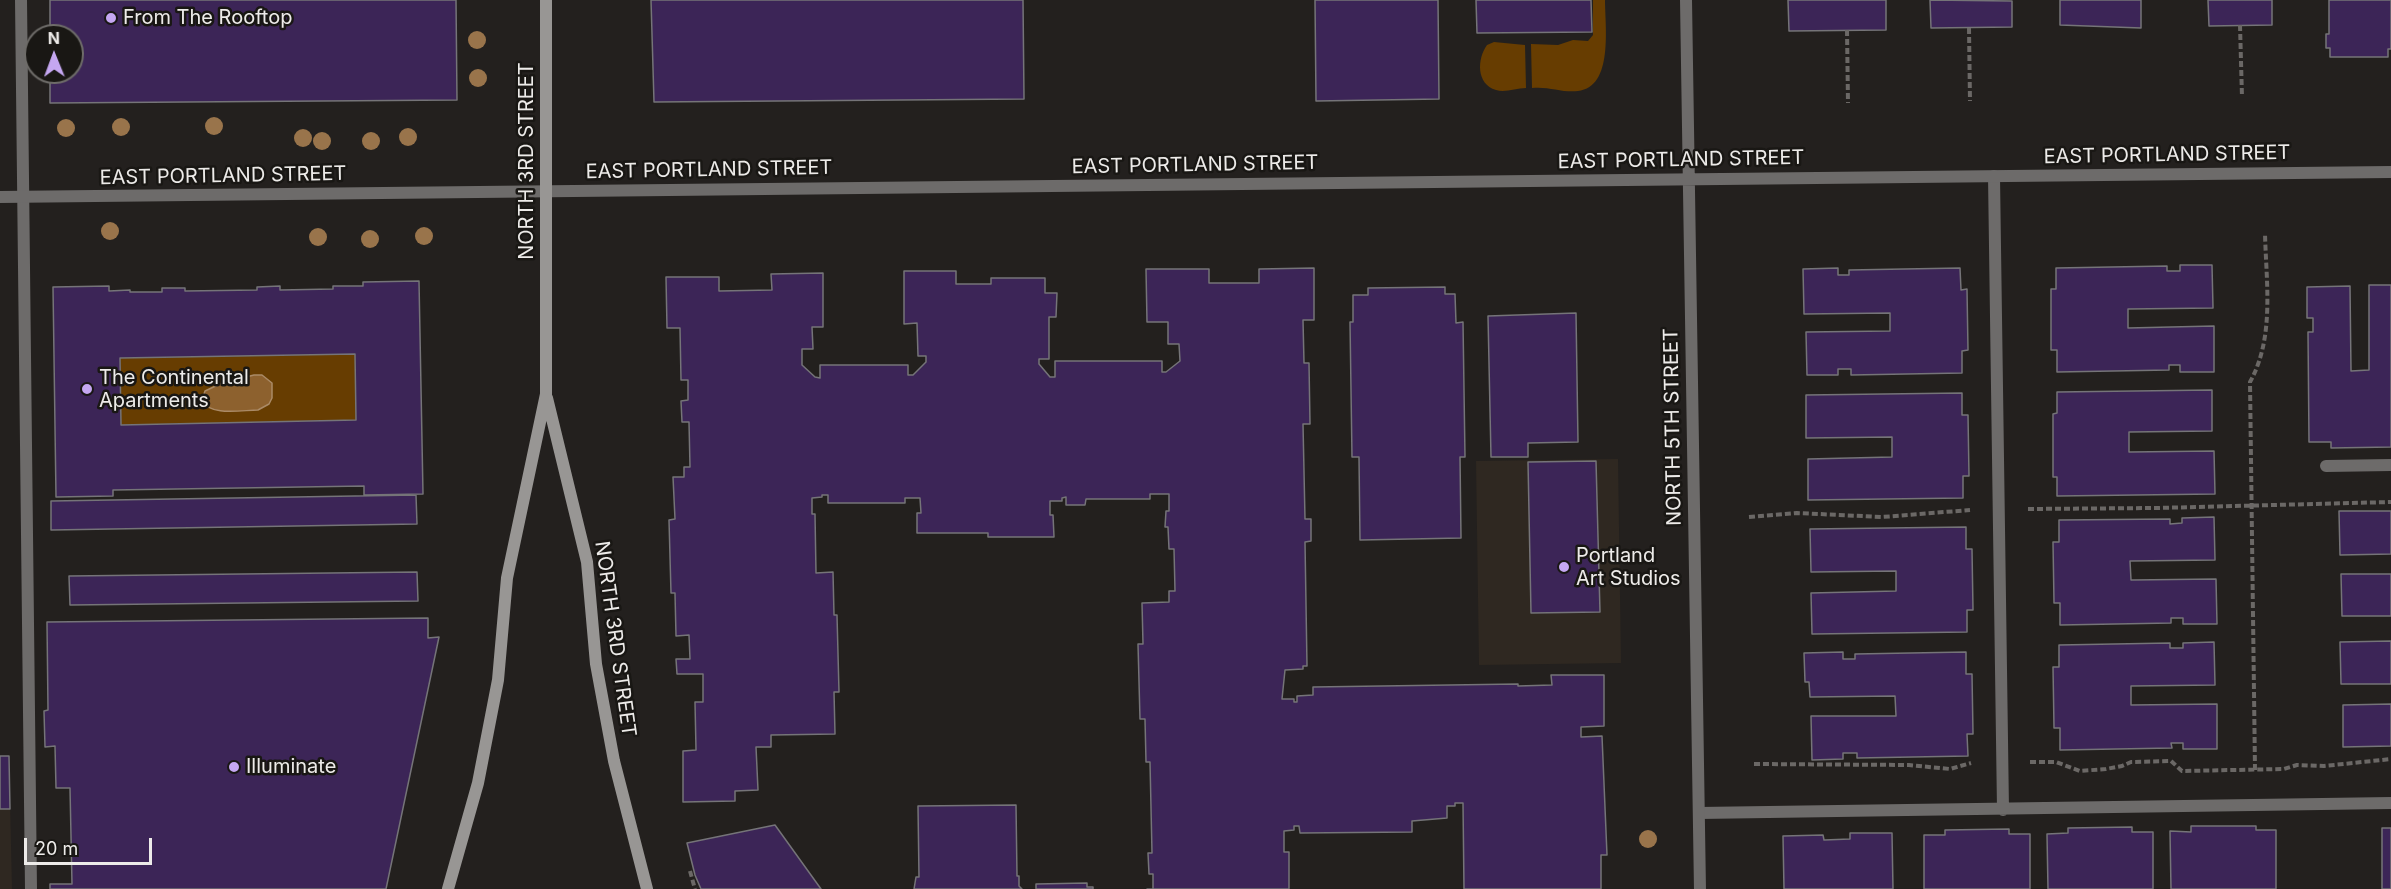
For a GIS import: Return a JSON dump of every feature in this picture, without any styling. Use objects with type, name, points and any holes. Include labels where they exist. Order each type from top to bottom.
[{"type":"street","points":[[21,0],[31,889]]},
{"type":"street","name":"NORTH 3RD STREET","points":[[448,889],[480,772],[498,680],[507,578],[546,394],[546,0]]},
{"type":"street","name":"NORTH 5TH STREET","points":[[1686,0],[1700,889]]},
{"type":"street","name":"EAST PORTLAND STREET","points":[[0,197],[2391,172]]},
{"type":"street","points":[[1994,176],[2003,810]]},
{"type":"street","name":"NORTH 3RD STREET","points":[[546,394],[587,562],[596,664],[612,751],[647,889]]},
{"type":"street","points":[[2326,466],[2391,465]]},
{"type":"street","points":[[1699,813],[2391,803]]},
{"type":"path","points":[[2240,25],[2242,98]]},
{"type":"path","points":[[1969,28],[1970,101]]},
{"type":"path","points":[[1847,30],[1848,103]]},
{"type":"path","points":[[2254,770],[2250,382],[2263,353],[2267,330],[2265,233]]},
{"type":"path","points":[[2021,509],[2391,502]]},
{"type":"path","points":[[1749,517],[1797,513],[1882,517],[1974,510]]},
{"type":"path","points":[[2027,762],[2056,762],[2080,771],[2106,769],[2131,762],[2170,761],[2182,771],[2284,769],[2297,765],[2324,766],[2391,759]]},
{"type":"path","points":[[1754,764],[1909,765],[1950,769],[1971,763]]},
{"type":"path","points":[[690,871],[695,889]]},
{"type":"shaded area","points":[[1593,0],[1605,0],[1605,54],[1597,79],[1589,87],[1578,91],[1532,88],[1531,44],[1558,45],[1573,40],[1588,41],[1593,35]]},
{"type":"shaded area","points":[[1494,42],[1525,45],[1526,88],[1499,91],[1489,87],[1485,82],[1480,70],[1481,57],[1487,45]]},
{"type":"shaded area","points":[[355,354],[356,420],[121,425],[120,358]]},
{"type":"shaded area","points":[[262,375],[272,383],[272,398],[269,404],[258,410],[219,411],[212,409],[202,400],[205,391],[222,383]]},
{"type":"shaded area","points":[[1618,459],[1621,663],[1479,665],[1476,461]]},
{"type":"shaded area","points":[[0,756],[9,756],[12,889],[0,889]]},
{"type":"building","points":[[50,0],[456,0],[457,100],[50,103],[50,84],[84,84],[84,24],[50,24]]},
{"type":"building","points":[[651,0],[1023,0],[1024,99],[654,102]]},
{"type":"building","points":[[1315,0],[1438,0],[1439,99],[1316,101]]},
{"type":"building","points":[[1476,0],[1591,0],[1592,32],[1477,33]]},
{"type":"building","points":[[1788,0],[1886,0],[1886,30],[1789,31]]},
{"type":"building","points":[[1930,0],[2012,1],[2012,27],[1931,28]]},
{"type":"building","points":[[2060,0],[2141,0],[2141,28],[2060,25]]},
{"type":"building","points":[[2208,0],[2272,0],[2272,25],[2209,26]]},
{"type":"building","points":[[2329,0],[2391,0],[2391,49],[2388,49],[2388,57],[2330,57],[2330,48],[2326,48],[2326,34],[2329,34]]},
{"type":"building","points":[[2180,265],[2212,265],[2213,308],[2128,309],[2128,328],[2214,326],[2214,372],[2180,372],[2180,365],[2169,365],[2169,370],[2057,372],[2057,350],[2051,350],[2051,289],[2056,289],[2056,268],[2167,266],[2167,271],[2180,271]]},
{"type":"building","points":[[1314,268],[1314,320],[1303,320],[1304,363],[1309,363],[1310,424],[1303,424],[1305,519],[1311,519],[1311,541],[1305,542],[1307,666],[1303,666],[1303,669],[1285,670],[1282,699],[1294,699],[1294,702],[1297,702],[1297,696],[1313,695],[1313,687],[1552,685],[1551,675],[1604,675],[1604,726],[1581,727],[1581,737],[1602,736],[1607,855],[1601,855],[1601,889],[1464,889],[1463,803],[1455,803],[1455,806],[1447,806],[1447,818],[1412,821],[1412,832],[1300,833],[1299,826],[1294,826],[1294,830],[1284,831],[1284,852],[1289,852],[1289,889],[1153,889],[1153,874],[1149,874],[1148,853],[1152,853],[1150,762],[1146,762],[1145,719],[1140,719],[1138,644],[1143,644],[1142,603],[1169,602],[1169,591],[1175,591],[1174,549],[1169,549],[1168,527],[1165,527],[1166,511],[1169,511],[1169,494],[1150,494],[1150,499],[1086,499],[1085,505],[1066,505],[1066,497],[1062,498],[1062,501],[1050,501],[1054,537],[988,537],[988,533],[917,533],[917,513],[921,513],[920,498],[905,498],[905,503],[828,503],[828,495],[812,498],[812,514],[815,514],[816,573],[833,572],[834,615],[837,615],[839,692],[834,692],[835,734],[771,735],[771,747],[756,747],[758,790],[735,791],[735,801],[683,802],[683,751],[696,750],[695,702],[703,702],[703,674],[677,674],[676,659],[690,659],[689,635],[676,636],[675,593],[671,593],[669,520],[675,519],[673,477],[684,477],[684,467],[690,467],[689,422],[682,422],[681,401],[688,400],[688,380],[681,380],[680,328],[667,328],[666,277],[719,277],[719,291],[772,290],[771,274],[823,273],[823,327],[812,327],[813,349],[802,349],[802,365],[815,377],[820,378],[820,365],[908,365],[908,375],[913,375],[926,362],[926,356],[918,356],[917,323],[904,324],[904,271],[956,271],[956,284],[991,284],[991,278],[1045,278],[1045,293],[1057,293],[1056,317],[1049,317],[1049,359],[1039,359],[1039,364],[1050,377],[1055,377],[1055,361],[1162,361],[1162,372],[1166,372],[1180,361],[1179,344],[1168,344],[1168,322],[1147,322],[1146,269],[1209,269],[1209,283],[1259,283],[1259,269]]},
{"type":"building","points":[[1838,268],[1838,275],[1849,275],[1849,270],[1960,268],[1961,290],[1967,289],[1968,350],[1962,351],[1962,373],[1851,375],[1851,369],[1838,369],[1838,375],[1807,375],[1806,332],[1890,331],[1890,313],[1804,314],[1803,269]]},
{"type":"building","name":"The Continental Apartments","points":[[419,281],[423,494],[364,495],[364,486],[113,490],[113,496],[56,497],[53,287],[109,286],[109,291],[162,292],[162,288],[185,288],[185,291],[257,290],[257,287],[280,286],[280,290],[333,289],[333,286],[363,286],[363,282]],"holes":[[[355,354],[356,420],[121,425],[120,358]]]},
{"type":"building","points":[[2369,285],[2391,285],[2391,447],[2331,448],[2331,442],[2309,442],[2308,332],[2313,332],[2313,318],[2307,318],[2307,287],[2350,286],[2351,371],[2369,370]]},
{"type":"building","points":[[1445,287],[1445,294],[1455,294],[1456,323],[1463,322],[1465,457],[1460,457],[1461,538],[1360,540],[1359,457],[1352,457],[1350,322],[1353,322],[1353,295],[1368,295],[1368,288]]},
{"type":"building","points":[[1576,313],[1578,442],[1528,443],[1528,457],[1491,457],[1488,316]]},
{"type":"building","points":[[2212,390],[2212,431],[2129,432],[2129,452],[2214,451],[2215,494],[2057,496],[2057,477],[2053,477],[2053,414],[2057,413],[2057,392]]},
{"type":"building","points":[[1962,393],[1962,415],[1968,415],[1969,476],[1963,476],[1963,498],[1808,500],[1808,459],[1892,457],[1892,437],[1806,438],[1806,395]]},
{"type":"building","name":"Portland Art Studios","points":[[1596,461],[1600,612],[1531,613],[1528,462]]},
{"type":"building","points":[[416,495],[417,524],[51,530],[51,501]]},
{"type":"building","points":[[2339,511],[2391,511],[2391,554],[2340,555]]},
{"type":"building","points":[[2214,517],[2215,560],[2130,561],[2131,580],[2216,579],[2217,624],[2183,624],[2183,618],[2171,618],[2171,623],[2060,625],[2060,603],[2054,603],[2053,542],[2059,542],[2059,520],[2170,519],[2170,524],[2182,523],[2182,518]]},
{"type":"building","points":[[1966,527],[1966,549],[1972,549],[1973,610],[1967,610],[1967,632],[1812,634],[1811,593],[1896,591],[1896,571],[1811,572],[1810,529]]},
{"type":"building","points":[[417,572],[418,601],[70,605],[69,576]]},
{"type":"building","points":[[2341,574],[2391,574],[2391,616],[2342,616]]},
{"type":"building","name":"Illuminate","points":[[428,618],[428,638],[439,637],[386,889],[50,889],[50,884],[72,884],[70,788],[56,788],[55,746],[45,747],[44,711],[48,710],[47,622]]},
{"type":"building","points":[[2391,641],[2391,684],[2341,684],[2340,642]]},
{"type":"building","points":[[2214,642],[2215,685],[2131,686],[2131,705],[2217,704],[2217,749],[2183,749],[2183,743],[2171,743],[2172,748],[2060,750],[2060,728],[2054,728],[2053,667],[2059,667],[2059,645],[2170,643],[2170,648],[2183,648],[2183,643]]},
{"type":"building","points":[[1843,652],[1843,659],[1855,659],[1855,654],[1966,652],[1966,674],[1972,674],[1973,734],[1967,734],[1968,756],[1857,758],[1857,753],[1843,753],[1843,759],[1812,760],[1811,716],[1896,716],[1895,696],[1810,697],[1809,682],[1805,682],[1804,653]]},
{"type":"building","points":[[2391,704],[2391,746],[2343,747],[2343,705]]},
{"type":"building","points":[[0,756],[9,756],[10,809],[0,809]]},
{"type":"building","points":[[1016,805],[1017,876],[1019,876],[1019,886],[1022,889],[914,889],[916,877],[919,877],[918,806]]},
{"type":"building","points":[[775,825],[821,889],[701,889],[687,843]]},
{"type":"building","points":[[2191,826],[2256,826],[2256,830],[2276,830],[2276,889],[2171,889],[2170,831],[2191,832]]},
{"type":"building","points":[[2132,827],[2132,832],[2153,832],[2153,889],[2048,889],[2047,834],[2068,833],[2068,828]]},
{"type":"building","points":[[2382,828],[2391,828],[2391,889],[2382,889]]},
{"type":"building","points":[[2009,829],[2009,834],[2030,834],[2030,889],[1924,889],[1924,835],[1945,835],[1945,830]]},
{"type":"building","points":[[1850,833],[1892,833],[1893,889],[1784,889],[1783,836],[1823,835],[1824,840],[1850,839]]},
{"type":"building","points":[[1087,883],[1087,887],[1093,887],[1093,889],[1036,889],[1036,884]]},
{"type":"place","name":"From The Rooftop","points":[[111,18]]},
{"type":"place","name":"The Continental Apartments","points":[[87,389]]},
{"type":"place","name":"Portland Art Studios","points":[[1564,567]]},
{"type":"place","name":"Illuminate","points":[[234,767]]}]
